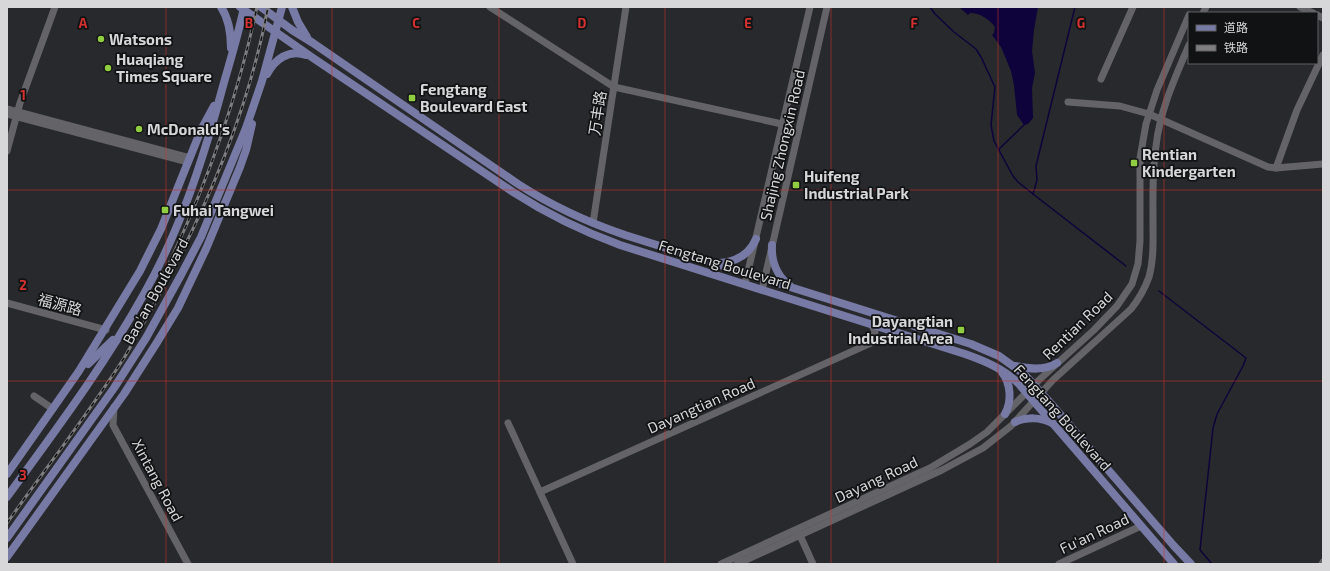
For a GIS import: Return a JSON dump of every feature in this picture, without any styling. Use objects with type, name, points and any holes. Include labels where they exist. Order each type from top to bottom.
[{"type":"main road","points":[[221,7],[225,13],[230,30],[231,59]]},
{"type":"main road","name":"Fengtang Boulevard","points":[[261,7],[292,30],[532,193],[560,209],[626,235],[994,353],[1024,374],[1191,564]]},
{"type":"main road","name":"Bao'an Boulevard","points":[[7,538],[114,388],[150,332],[181,275],[201,236],[246,128],[262,81],[282,7]]},
{"type":"main road","points":[[292,7],[301,28],[313,43]]},
{"type":"main road","name":"Bao'an Boulevard","points":[[7,497],[84,391],[145,294],[164,257],[181,217],[204,152],[231,59],[243,8]]},
{"type":"main road","name":"Fengtang Boulevard","points":[[243,8],[313,58],[513,192],[560,220],[590,234],[620,245],[973,357],[999,368],[1015,380],[1174,564]]},
{"type":"main road","points":[[262,81],[275,62],[284,56],[296,53],[304,54],[313,58]]},
{"type":"main road","points":[[7,557],[114,407],[178,308],[206,248],[244,156],[258,94]]},
{"type":"main road","points":[[7,474],[52,409],[80,372],[106,330],[152,249],[201,130],[221,95]]},
{"type":"main road","points":[[710,262],[723,262],[738,259],[748,252],[756,239]]},
{"type":"main road","points":[[772,245],[773,260],[778,274],[786,283],[794,288]]},
{"type":"main road","points":[[80,372],[121,333]]},
{"type":"main road","points":[[1012,365],[1037,369],[1050,367],[1057,363]]},
{"type":"main road","points":[[999,368],[1006,377],[1009,389],[1009,404],[1005,414]]},
{"type":"main road","points":[[1015,422],[1025,419],[1036,419],[1044,420],[1053,424]]},
{"type":"street","points":[[7,151],[17,114],[55,7]]},
{"type":"street","points":[[490,7],[614,87],[782,124]]},
{"type":"street","name":"万丰路","points":[[593,223],[626,7]]},
{"type":"street","name":"Shajing Zhongxin Road","points":[[745,284],[810,7]]},
{"type":"street","name":"Shajing Zhongxin Road","points":[[762,290],[827,7]]},
{"type":"street","points":[[1100,79],[1133,7]]},
{"type":"street","points":[[1300,7],[1311,12]]},
{"type":"street","name":"Rentian Road","points":[[1026,393],[1094,330],[1117,306],[1128,291],[1134,278],[1140,248],[1140,158],[1143,137],[1149,114],[1161,80],[1188,16]]},
{"type":"street","name":"Rentian Road","points":[[1034,402],[1054,380],[1126,314],[1136,303],[1146,284],[1153,254],[1154,169],[1157,140],[1161,118],[1168,96],[1188,47]]},
{"type":"street","points":[[1276,168],[1297,110],[1323,56]]},
{"type":"street","points":[[1068,102],[1120,106],[1149,114],[1161,118],[1268,167],[1276,168],[1323,164]]},
{"type":"street","points":[[7,109],[17,114],[189,160]]},
{"type":"street","points":[[7,114],[17,114]]},
{"type":"street","name":"福源路","points":[[7,303],[106,330]]},
{"type":"street","points":[[871,324],[875,331],[873,342]]},
{"type":"street","name":"Dayangtian Road","points":[[540,492],[873,342],[890,337],[910,337]]},
{"type":"street","name":"Dayang Road","points":[[737,564],[945,460],[980,438],[1026,393]]},
{"type":"street","points":[[34,396],[52,409]]},
{"type":"street","name":"Dayang Road","points":[[721,564],[799,532],[963,459],[995,439],[1015,422],[1034,402]]},
{"type":"street","name":"Xintang Road","points":[[114,407],[113,425],[188,564]]},
{"type":"street","points":[[508,423],[573,564]]},
{"type":"street","name":"Fu'an Road","points":[[1059,564],[1141,526]]},
{"type":"street","points":[[799,532],[813,564]]},
{"type":"shaded area","points":[[959,7],[1038,7],[1032,51],[1035,73],[1032,88],[1033,118],[1028,124],[1024,125],[1017,115],[1011,71],[1001,47],[992,35],[995,27],[984,17],[974,13],[970,13],[968,15]]},
{"type":"waterway","points":[[930,7],[935,14],[954,32],[976,49],[981,57],[995,87],[991,125],[994,141],[1013,176],[1033,194],[1126,266]]},
{"type":"waterway","points":[[1033,194],[1037,180],[1036,166],[1075,7]]},
{"type":"waterway","points":[[998,150],[1024,125]]},
{"type":"waterway","points":[[1159,291],[1246,358],[1217,414],[1213,428],[1200,550],[1212,564]]},
{"type":"railway","points":[[162,278],[192,213],[218,146],[240,77],[257,7]]},
{"type":"railway","points":[[7,523],[124,358],[194,228],[225,156],[238,120],[250,83],[268,7]]},
{"type":"place","name":"Watsons","points":[[101,39]]},
{"type":"place","name":"Huaqiang Times Square","points":[[108,68]]},
{"type":"place","name":"Fengtang Boulevard East","points":[[412,98]]},
{"type":"place","name":"McDonald's","points":[[139,129]]},
{"type":"place","name":"Rentian Kindergarten","points":[[1134,163]]},
{"type":"place","name":"Huifeng Industrial Park","points":[[796,185]]},
{"type":"place","name":"Fuhai Tangwei","points":[[165,210]]},
{"type":"place","name":"Dayangtian Industrial Area","points":[[961,330]]}]
